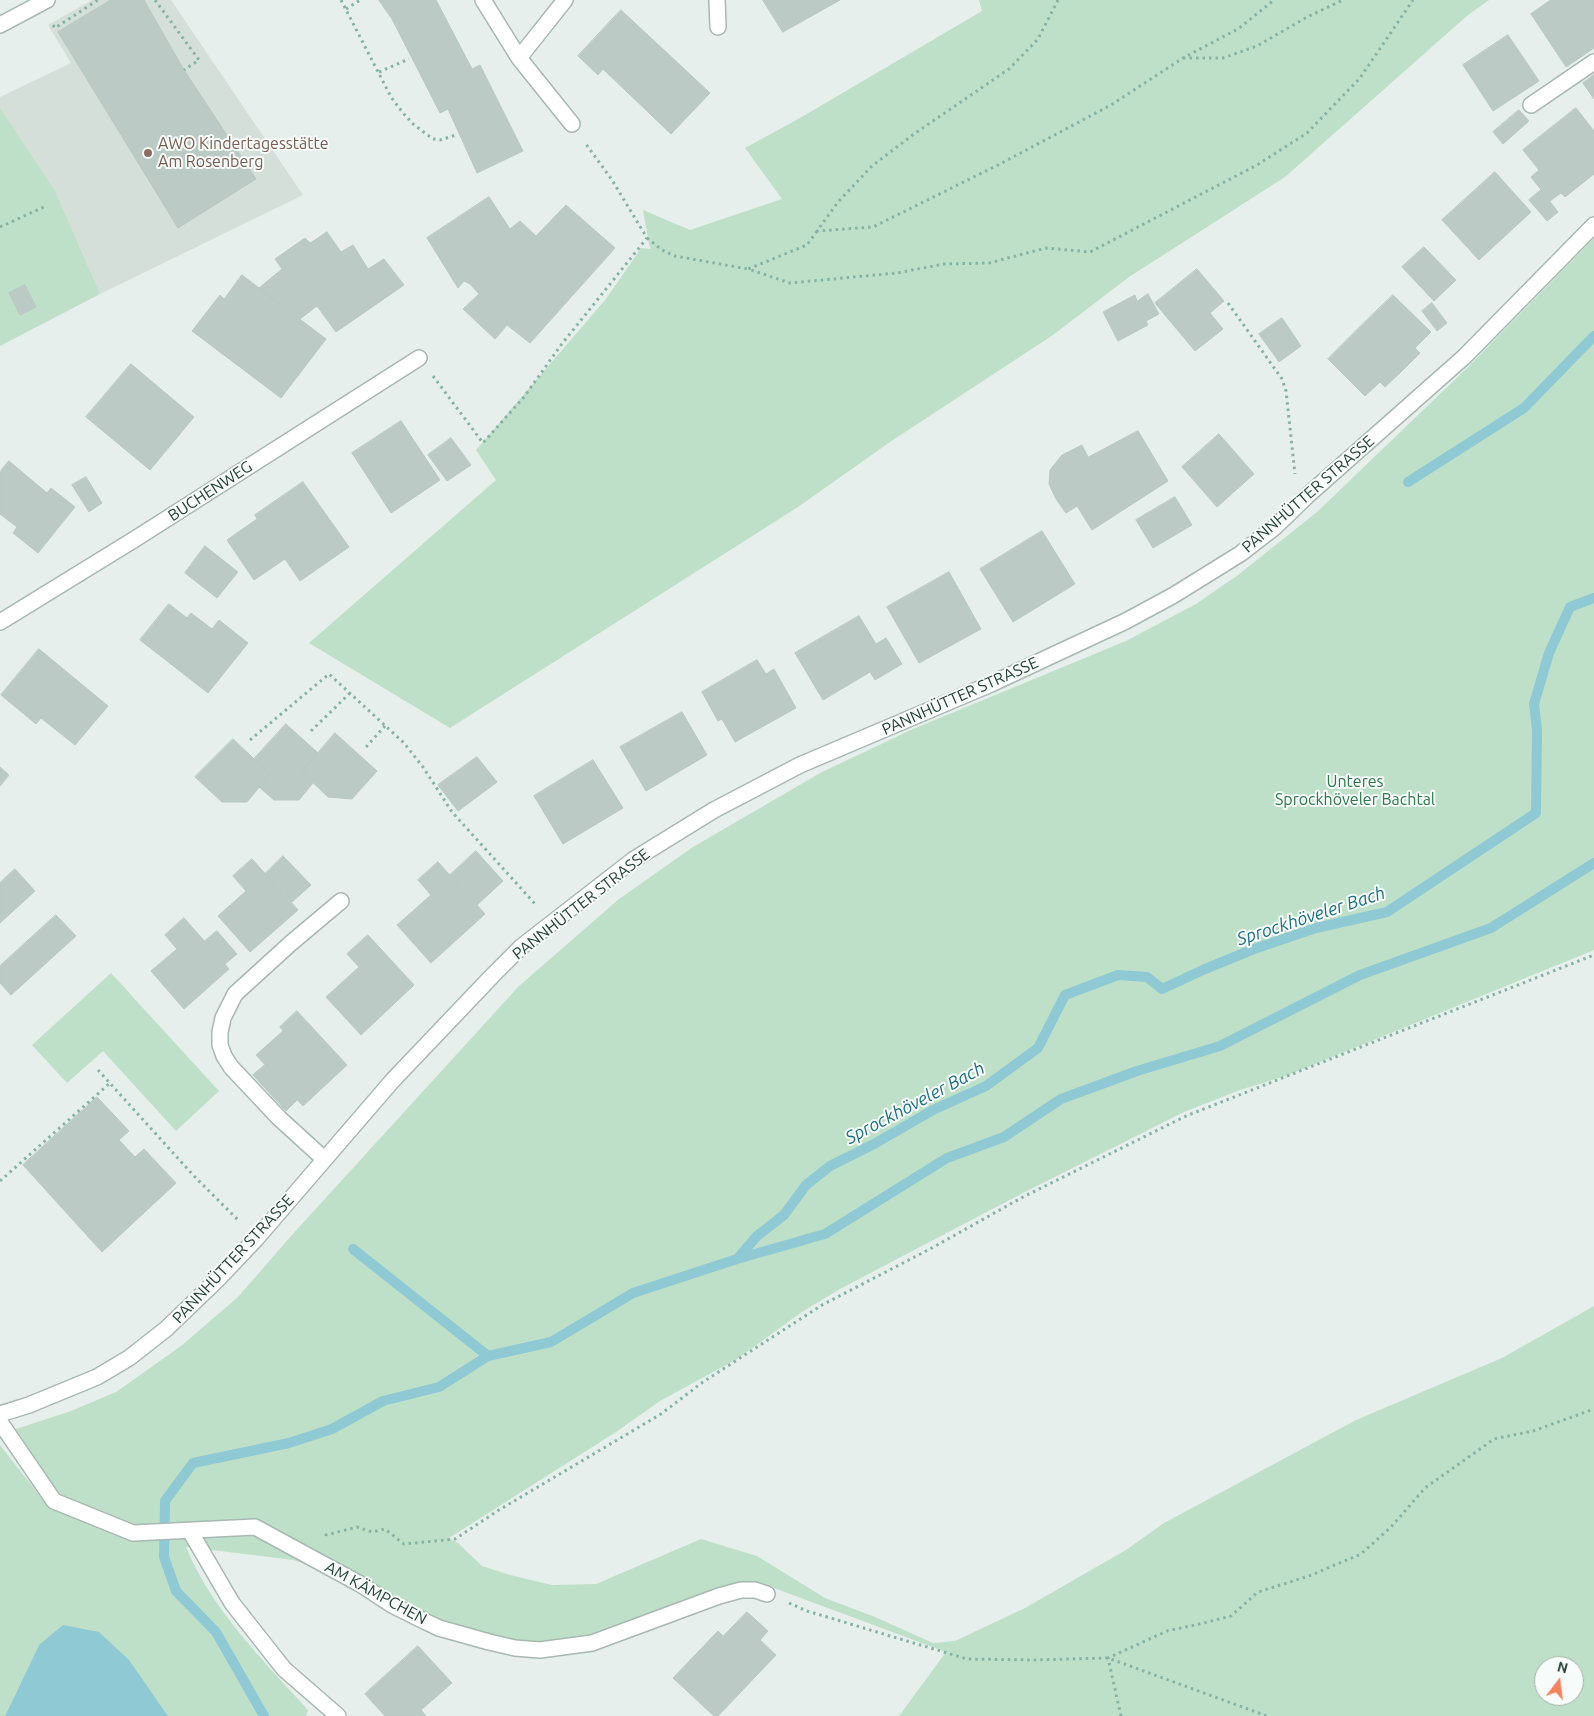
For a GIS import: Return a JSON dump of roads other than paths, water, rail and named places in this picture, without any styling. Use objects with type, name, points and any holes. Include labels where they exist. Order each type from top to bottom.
[{"type":"street","points":[[0,25],[47,0]]},
{"type":"street","points":[[483,0],[520,58],[572,124]]},
{"type":"street","points":[[520,58],[565,0]]},
{"type":"street","points":[[717,0],[718,27]]},
{"type":"street","points":[[1531,105],[1594,62]]},
{"type":"street","name":"PANNHÜTTER STRASSE","points":[[0,1414],[29,1405],[88,1381],[129,1358],[166,1329],[256,1239],[393,1080],[486,982],[521,947],[633,860],[723,805],[800,765],[991,684],[1126,621],[1174,595],[1240,554],[1275,527],[1306,496],[1464,357],[1594,225]]},
{"type":"street","name":"BUCHENWEG","points":[[0,622],[134,540],[419,358]]},
{"type":"street","points":[[324,1159],[279,1118],[231,1067],[220,1046],[220,1032],[223,1018],[235,994],[341,901]]},
{"type":"street","name":"AM KÄMPCHEN","points":[[0,1422],[54,1501],[133,1534],[255,1527],[360,1584],[392,1605],[439,1628],[515,1648],[540,1650],[592,1643],[734,1592],[755,1590],[767,1594]]},
{"type":"street","points":[[190,1531],[237,1610],[284,1669],[338,1716]]},
{"type":"water","points":[[63,1625],[99,1632],[129,1660],[168,1716],[5,1716],[39,1645]]},
{"type":"waterway","points":[[1408,482],[1524,408],[1594,336]]},
{"type":"waterway","name":"Sprockhöveler Bach","points":[[738,1258],[757,1236],[784,1215],[806,1185],[830,1166],[874,1144],[933,1110],[986,1086],[1038,1048],[1065,995],[1118,975],[1147,977],[1162,989],[1254,949],[1316,928],[1387,912],[1536,813],[1537,730],[1534,704],[1549,653],[1570,607],[1594,598]]},
{"type":"waterway","name":"Sprockhöveler Bach","points":[[264,1716],[216,1632],[176,1591],[164,1557],[165,1501],[193,1463],[289,1443],[332,1429],[383,1401],[439,1387],[488,1356],[551,1342],[633,1293],[737,1259],[825,1234],[947,1158],[1004,1137],[1061,1099],[1137,1071],[1220,1046],[1360,975],[1491,928],[1594,863]]},
{"type":"waterway","points":[[353,1249],[488,1356]]},
{"type":"place","name":"AWO Kindertagesstätte Am Rosenberg","points":[[148,153]]},
{"type":"park label","name":"Unteres Sprockhöveler Bachtal","points":[[1355,791]]}]
